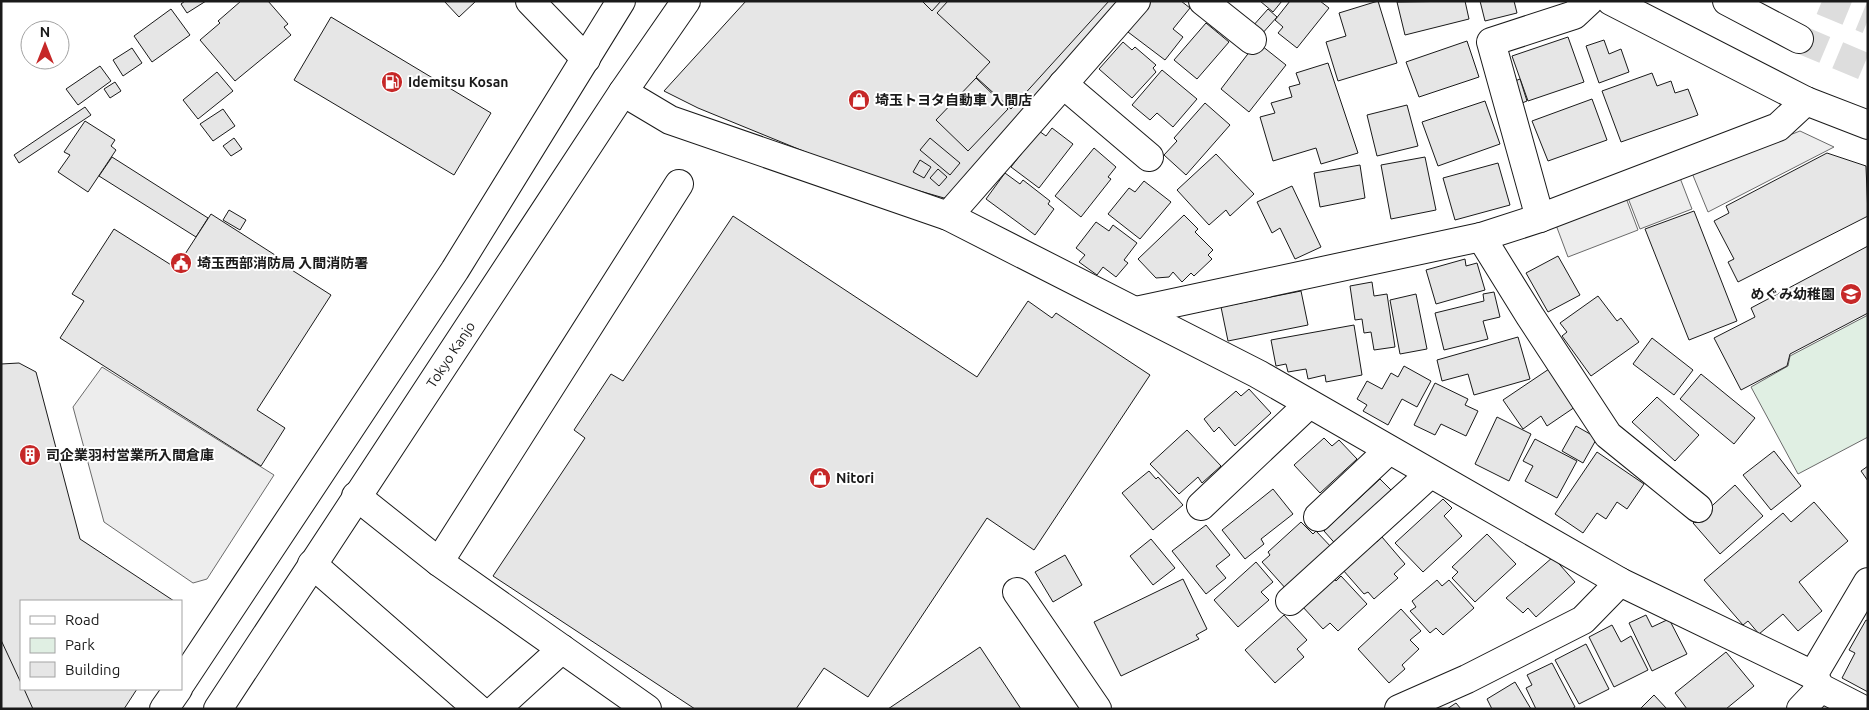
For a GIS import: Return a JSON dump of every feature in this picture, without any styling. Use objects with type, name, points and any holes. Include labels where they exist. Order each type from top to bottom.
[{"type":"main road","points":[[530,1],[586,59]]},
{"type":"main road","points":[[182,681],[455,270],[620,1]]},
{"type":"main road","name":"Tokyo Kanjo","points":[[218,709],[356,496],[623,92],[686,1]]},
{"type":"main road","points":[[948,216],[1136,1]]},
{"type":"main road","points":[[1203,1],[1252,40]]},
{"type":"main road","points":[[1540,218],[1491,42],[1574,15],[1589,1]]},
{"type":"main road","points":[[1611,1],[1806,101],[1868,126]]},
{"type":"main road","points":[[1726,1],[1799,38]]},
{"type":"main road","points":[[1063,84],[1149,158]]},
{"type":"main road","points":[[623,92],[670,120],[948,216],[1258,374],[1308,405],[1620,582],[1817,682],[1862,709]]},
{"type":"main road","points":[[1136,311],[1481,237],[1540,218],[1778,127],[1806,101]]},
{"type":"main road","points":[[439,562],[679,184]]},
{"type":"main road","points":[[1481,237],[1608,435],[1698,508]]},
{"type":"main road","points":[[1201,506],[1308,405]]},
{"type":"main road","points":[[1318,517],[1389,450]]},
{"type":"main road","points":[[1290,601],[1430,474]]},
{"type":"main road","points":[[356,496],[439,562],[647,709]]},
{"type":"main road","points":[[312,564],[478,709]]},
{"type":"main road","points":[[1399,709],[1467,680],[1583,620],[1620,582]]},
{"type":"main road","points":[[1801,709],[1817,682],[1868,582]]},
{"type":"main road","points":[[1017,592],[1097,709]]},
{"type":"main road","points":[[496,709],[562,649]]},
{"type":"main road","points":[[164,709],[177,690]]},
{"type":"green space","points":[[1868,315],[1868,437],[1798,474],[1751,387],[1788,366],[1790,356]]},
{"type":"shaded area","points":[[1800,131],[1834,147],[1708,212],[1692,173]]},
{"type":"shaded area","points":[[1680,178],[1692,209],[1640,229],[1628,198]]},
{"type":"shaded area","points":[[1626,198],[1638,230],[1568,257],[1556,225]]},
{"type":"shaded area","points":[[102,367],[274,475],[207,579],[193,583],[104,522],[73,407]]},
{"type":"building","points":[[185,1],[206,1],[187,13],[181,4]]},
{"type":"building","points":[[241,1],[268,1],[288,24],[284,27],[291,35],[235,81],[200,40]]},
{"type":"building","points":[[444,1],[476,1],[459,17]]},
{"type":"building","name":"埼玉トヨタ自動車 入間店","points":[[746,1],[1121,1],[955,194],[944,198],[857,173],[698,108],[664,91]]},
{"type":"building","points":[[922,1],[941,1],[932,11]]},
{"type":"building","points":[[948,1],[1109,1],[1011,109],[976,77],[990,62],[937,13]]},
{"type":"building","points":[[1151,1],[1181,1],[1190,8],[1173,29],[1183,37],[1165,60],[1128,32]]},
{"type":"building","points":[[1260,1],[1282,1],[1273,12]]},
{"type":"building","points":[[1290,1],[1320,1],[1329,8],[1297,48],[1278,33],[1283,27],[1275,20]]},
{"type":"building","points":[[1378,1],[1397,63],[1338,81],[1326,42],[1346,36],[1339,13]]},
{"type":"building","points":[[1465,1],[1469,19],[1405,35],[1397,2]]},
{"type":"building","points":[[1480,1],[1514,1],[1517,13],[1485,21]]},
{"type":"building","points":[[171,9],[190,35],[152,62],[134,36]]},
{"type":"building","points":[[1268,9],[1277,17],[1261,35],[1252,27]]},
{"type":"building","points":[[331,17],[491,113],[454,175],[294,80]]},
{"type":"building","points":[[1206,23],[1229,42],[1197,79],[1174,60]]},
{"type":"building","points":[[1568,37],[1584,82],[1528,101],[1512,56]]},
{"type":"building","points":[[1604,40],[1609,54],[1621,49],[1629,72],[1599,83],[1586,46]]},
{"type":"building","points":[[1467,41],[1479,77],[1419,97],[1406,62]]},
{"type":"building","points":[[1123,42],[1132,50],[1135,47],[1156,65],[1153,68],[1156,72],[1132,98],[1099,69]]},
{"type":"building","points":[[1257,42],[1286,65],[1249,112],[1221,89]]},
{"type":"building","points":[[132,48],[142,63],[123,76],[113,60]]},
{"type":"building","points":[[1328,63],[1358,153],[1321,164],[1316,148],[1273,161],[1260,117],[1275,113],[1271,103],[1292,97],[1289,87],[1300,84],[1296,73]]},
{"type":"building","points":[[100,66],[111,81],[78,105],[66,89]]},
{"type":"building","points":[[1162,70],[1197,99],[1173,127],[1157,113],[1150,120],[1132,105]]},
{"type":"building","points":[[217,72],[233,91],[198,119],[183,100]]},
{"type":"building","points":[[1652,73],[1657,86],[1671,81],[1675,93],[1688,89],[1698,115],[1621,142],[1602,91]]},
{"type":"building","points":[[976,78],[1008,109],[968,151],[936,120]]},
{"type":"building","points":[[1520,79],[1527,101],[1522,103],[1515,81]]},
{"type":"building","points":[[115,82],[121,91],[110,98],[104,89]]},
{"type":"building","points":[[1592,99],[1607,140],[1548,161],[1532,121]]},
{"type":"building","points":[[1485,101],[1500,144],[1438,166],[1422,122]]},
{"type":"building","points":[[1205,103],[1230,125],[1186,175],[1164,155],[1177,141],[1174,138]]},
{"type":"building","points":[[1407,105],[1418,146],[1377,156],[1367,115]]},
{"type":"building","points":[[85,107],[91,115],[19,163],[14,155]]},
{"type":"building","points":[[223,109],[235,126],[213,141],[200,124]]},
{"type":"building","points":[[85,121],[115,140],[111,146],[116,150],[88,192],[58,172],[70,155],[64,152]]},
{"type":"building","points":[[1052,128],[1073,144],[1039,188],[1011,167],[1039,131],[1046,136]]},
{"type":"building","points":[[234,138],[242,149],[231,156],[223,146]]},
{"type":"building","points":[[930,138],[960,163],[950,175],[920,150]]},
{"type":"building","points":[[1094,148],[1116,167],[1108,177],[1111,179],[1081,217],[1055,196]]},
{"type":"building","points":[[1827,153],[1866,166],[1868,216],[1738,282],[1728,262],[1734,259],[1714,221],[1729,213],[1726,206]]},
{"type":"building","points":[[1216,154],[1254,194],[1230,216],[1226,210],[1209,225],[1177,190]]},
{"type":"building","points":[[112,157],[208,218],[196,237],[99,176]]},
{"type":"building","points":[[1425,157],[1436,210],[1391,219],[1381,165]]},
{"type":"building","points":[[920,160],[931,167],[924,178],[913,172]]},
{"type":"building","points":[[1498,163],[1510,205],[1455,220],[1443,178]]},
{"type":"building","points":[[1360,165],[1365,198],[1320,207],[1314,173]]},
{"type":"building","points":[[938,169],[947,177],[939,186],[930,178]]},
{"type":"building","points":[[1005,173],[1020,184],[1023,180],[1050,201],[1048,204],[1054,209],[1035,235],[986,199]]},
{"type":"building","points":[[1144,181],[1171,202],[1140,239],[1108,214],[1129,188],[1135,192]]},
{"type":"building","points":[[1292,186],[1321,247],[1295,259],[1280,228],[1272,233],[1257,202]]},
{"type":"building","points":[[229,210],[246,220],[240,230],[223,220]]},
{"type":"building","points":[[1694,211],[1737,321],[1689,340],[1645,229]]},
{"type":"building","points":[[211,214],[275,255],[273,258],[331,295],[257,410],[285,428],[261,466],[60,338],[84,301],[72,294],[114,229],[176,268]]},
{"type":"building","points":[[1184,215],[1198,229],[1195,232],[1213,250],[1208,255],[1212,259],[1194,276],[1191,273],[1182,282],[1173,272],[1169,277],[1156,278],[1138,259]]},
{"type":"building","name":"Nitori","points":[[733,216],[977,377],[1028,301],[1052,318],[1056,313],[1150,375],[1034,550],[987,518],[868,697],[824,668],[796,709],[695,709],[493,576],[585,438],[574,430],[611,374],[623,381]]},
{"type":"building","points":[[1096,222],[1109,231],[1113,225],[1137,243],[1124,260],[1128,263],[1116,277],[1103,267],[1097,275],[1079,262],[1085,255],[1076,248]]},
{"type":"building","points":[[1868,246],[1868,313],[1790,354],[1787,366],[1741,390],[1714,338],[1755,317],[1751,308]]},
{"type":"building","points":[[1558,256],[1580,295],[1548,312],[1526,273]]},
{"type":"building","points":[[1465,259],[1466,266],[1477,263],[1485,290],[1436,304],[1426,270]]},
{"type":"building","points":[[1372,282],[1374,296],[1387,294],[1395,347],[1374,350],[1371,332],[1364,333],[1362,319],[1355,320],[1350,286]]},
{"type":"building","points":[[1301,291],[1308,325],[1228,341],[1221,307]]},
{"type":"building","points":[[1494,292],[1500,317],[1483,321],[1488,339],[1444,350],[1435,313],[1484,301],[1483,294]]},
{"type":"building","points":[[1416,294],[1427,349],[1400,354],[1390,300]]},
{"type":"building","points":[[1598,296],[1617,321],[1621,318],[1639,342],[1591,376],[1562,336],[1567,332],[1560,323]]},
{"type":"building","points":[[1354,325],[1362,375],[1326,382],[1325,375],[1308,379],[1306,369],[1288,372],[1286,364],[1276,366],[1271,340]]},
{"type":"building","points":[[1518,337],[1530,379],[1474,395],[1468,374],[1442,381],[1437,360]]},
{"type":"building","points":[[1652,338],[1693,370],[1674,395],[1633,364]]},
{"type":"building","name":"司企業羽村営業所入間倉庫","points":[[19,363],[36,372],[80,539],[172,600],[20,600],[20,690],[136,690],[124,709],[1,709],[1,364]]},
{"type":"building","points":[[1404,366],[1431,381],[1417,407],[1402,399],[1388,425],[1363,411],[1367,405],[1357,399],[1367,381],[1382,389],[1391,373],[1398,377]]},
{"type":"building","points":[[1549,369],[1575,407],[1547,426],[1541,416],[1523,429],[1503,400]]},
{"type":"building","points":[[1701,374],[1755,418],[1734,444],[1680,399]]},
{"type":"building","points":[[1435,383],[1468,399],[1465,405],[1478,411],[1466,436],[1441,424],[1435,435],[1414,425]]},
{"type":"building","points":[[1249,389],[1271,413],[1235,446],[1219,427],[1214,432],[1204,419],[1236,391],[1241,396]]},
{"type":"building","points":[[1657,397],[1699,435],[1675,461],[1632,422]]},
{"type":"building","points":[[1497,417],[1531,434],[1509,481],[1475,464]]},
{"type":"building","points":[[1576,426],[1597,438],[1583,463],[1562,451]]},
{"type":"building","points":[[1187,430],[1221,466],[1202,483],[1198,477],[1179,494],[1150,464]]},
{"type":"building","points":[[1324,438],[1332,446],[1339,440],[1357,459],[1320,493],[1294,465]]},
{"type":"building","points":[[1535,439],[1577,461],[1557,498],[1525,481],[1533,466],[1523,461]]},
{"type":"building","points":[[1774,451],[1801,486],[1771,510],[1743,475]]},
{"type":"building","points":[[1597,452],[1644,484],[1627,509],[1617,502],[1606,519],[1597,513],[1583,533],[1555,514]]},
{"type":"building","points":[[1868,466],[1868,481],[1861,471]]},
{"type":"building","points":[[1149,471],[1156,479],[1158,477],[1183,505],[1153,530],[1122,493]]},
{"type":"building","points":[[1380,479],[1391,490],[1386,495],[1392,501],[1340,549],[1324,531]]},
{"type":"building","points":[[1735,485],[1763,516],[1720,554],[1693,523]]},
{"type":"building","points":[[1273,489],[1293,514],[1261,539],[1264,544],[1245,559],[1222,530]]},
{"type":"building","points":[[1443,499],[1452,508],[1444,516],[1462,536],[1423,572],[1395,543]]},
{"type":"building","points":[[1814,502],[1848,541],[1799,582],[1822,611],[1798,631],[1783,614],[1759,634],[1748,621],[1743,625],[1704,580],[1783,513],[1791,522]]},
{"type":"building","points":[[1301,522],[1313,534],[1316,531],[1333,549],[1287,590],[1262,562],[1270,555],[1268,552]]},
{"type":"building","points":[[1206,525],[1230,555],[1216,566],[1226,578],[1206,594],[1172,551]]},
{"type":"building","points":[[1487,534],[1516,564],[1475,602],[1452,578],[1458,572],[1452,567]]},
{"type":"building","points":[[1382,537],[1405,564],[1394,574],[1398,578],[1374,599],[1368,592],[1364,594],[1343,570],[1373,538],[1377,542]]},
{"type":"building","points":[[1151,539],[1175,568],[1153,585],[1130,556]]},
{"type":"building","points":[[1065,555],[1082,585],[1053,602],[1035,572]]},
{"type":"building","points":[[1553,557],[1575,582],[1536,617],[1528,608],[1523,613],[1506,598]]},
{"type":"building","points":[[1256,562],[1273,582],[1261,592],[1269,600],[1238,627],[1214,600]]},
{"type":"building","points":[[1330,574],[1336,581],[1341,576],[1367,604],[1338,631],[1330,623],[1323,629],[1302,606]]},
{"type":"building","points":[[1183,579],[1207,629],[1196,635],[1199,639],[1121,676],[1094,622]]},
{"type":"building","points":[[1437,580],[1442,586],[1449,580],[1474,608],[1443,635],[1436,628],[1430,633],[1410,611],[1416,607],[1412,601]]},
{"type":"building","points":[[1401,609],[1421,631],[1410,640],[1419,649],[1402,665],[1405,669],[1389,683],[1358,649]]},
{"type":"building","points":[[1284,615],[1307,640],[1297,649],[1304,657],[1275,683],[1245,650]]},
{"type":"building","points":[[1646,615],[1652,627],[1669,619],[1687,654],[1652,671],[1629,623]]},
{"type":"building","points":[[1866,620],[1868,621],[1868,692],[1842,678],[1855,653],[1849,650]]},
{"type":"building","points":[[1612,625],[1621,642],[1631,636],[1648,670],[1614,687],[1589,637]]},
{"type":"building","points":[[1,640],[20,681],[20,690],[24,690],[33,709],[1,709]]},
{"type":"building","points":[[1586,644],[1609,689],[1579,704],[1555,660]]},
{"type":"building","points":[[980,647],[1021,709],[888,709]]},
{"type":"building","points":[[1726,652],[1754,686],[1726,709],[1687,709],[1675,693]]},
{"type":"building","points":[[1552,663],[1575,707],[1572,709],[1536,709],[1526,688],[1532,685],[1527,675]]},
{"type":"building","points":[[1515,682],[1531,709],[1492,709],[1487,699]]},
{"type":"building","points":[[1654,695],[1667,709],[1640,709]]},
{"type":"building","points":[[1456,703],[1461,709],[1447,709]]},
{"type":"tunnel","points":[[1822,1],[1868,20]]},
{"type":"tunnel","points":[[1799,39],[1868,68]]},
{"type":"place","name":"Idemitsu Kosan","points":[[392,82]]},
{"type":"place","name":"埼玉トヨタ自動車 入間店","points":[[859,100]]},
{"type":"place","name":"埼玉西部消防局 入間消防署","points":[[181,263]]},
{"type":"place","name":"めぐみ幼稚園","points":[[1851,294]]},
{"type":"place","name":"司企業羽村営業所入間倉庫","points":[[30,455]]},
{"type":"place","name":"Nitori","points":[[820,478]]}]
